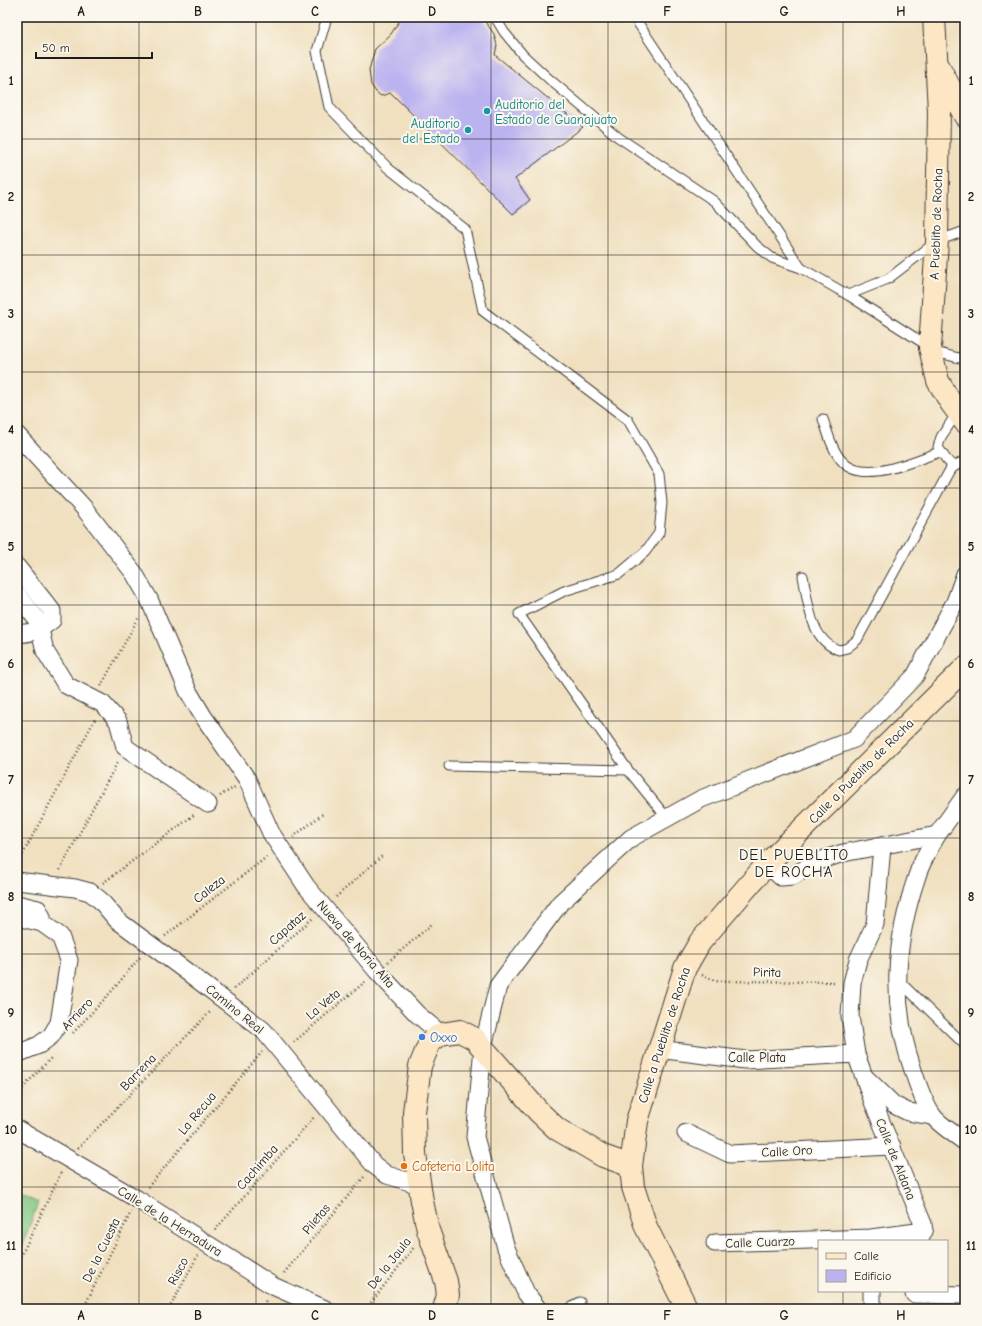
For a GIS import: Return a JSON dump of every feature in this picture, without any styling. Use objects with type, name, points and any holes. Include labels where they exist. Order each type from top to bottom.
[{"type":"street","name":"A Pueblito de Rocha","points":[[934,17],[939,111],[937,241],[930,348],[938,381],[961,417]]},
{"type":"street","points":[[936,61],[965,116]]},
{"type":"street","name":"Nueva de Noria Alta","points":[[17,435],[84,508],[134,573],[149,599],[188,691],[203,716],[247,779],[279,847],[306,886],[377,971],[417,1014],[441,1034]]},
{"type":"street","points":[[17,567],[52,612],[52,620],[41,628],[23,634],[17,633]]},
{"type":"street","points":[[538,1309],[526,1293],[506,1248],[475,1137],[483,1047],[498,986],[560,903],[631,838],[701,799],[854,739],[915,676],[955,602],[965,574]]},
{"type":"street","points":[[17,594],[34,615],[41,628],[46,651],[66,685],[98,702],[118,721],[125,747],[208,804]]},
{"type":"street","name":"Calle a Pueblito de Rocha","points":[[687,1309],[644,1220],[633,1187],[631,1166],[636,1121],[685,968],[700,942],[767,864],[965,668]]},
{"type":"street","points":[[965,796],[937,835],[917,875],[899,940],[896,980],[898,1011],[905,1048],[917,1082],[933,1116],[965,1142]]},
{"type":"street","points":[[767,864],[781,877],[793,876],[816,862],[843,854],[937,835]]},
{"type":"street","name":"Calle de Aldana","points":[[882,847],[875,924],[858,960],[852,983],[850,1016],[856,1054],[873,1102],[923,1224],[922,1236]]},
{"type":"street","points":[[17,881],[52,885],[90,892]]},
{"type":"street","name":"Camino Real","points":[[90,892],[100,900],[117,920],[262,1030],[374,1165],[387,1175],[420,1186]]},
{"type":"street","points":[[17,904],[38,910],[42,916],[42,923]]},
{"type":"street","points":[[17,917],[42,923],[60,936],[69,960],[59,1023],[51,1036],[39,1045],[17,1054]]},
{"type":"street","points":[[444,1309],[448,1295],[446,1281],[428,1230],[415,1154],[414,1112],[420,1066],[430,1042],[441,1034],[460,1031],[475,1039],[539,1112],[557,1129],[603,1156],[631,1166]]},
{"type":"street","name":"Calle Plata","points":[[658,1049],[745,1060],[856,1054]]},
{"type":"street","name":"Calle de Aldana","points":[[865,1077],[894,1105],[908,1112],[933,1116]]},
{"type":"street","name":"Calle de la Herradura","points":[[17,1129],[137,1199],[273,1286],[325,1309]]},
{"type":"street","name":"Calle Oro","points":[[686,1133],[730,1154],[892,1146]]},
{"type":"street","name":"Calle Cuarzo","points":[[871,1240],[922,1236]]},
{"type":"street","name":"Calle Cuarzo","points":[[715,1243],[818,1241]]},
{"type":"street","points":[[872,1292],[872,1309]]},
{"type":"street","points":[[914,1298],[965,1295]]},
{"type":"lane","points":[[327,17],[317,51],[329,106],[388,168],[465,229],[484,311],[628,420],[659,474],[662,503],[659,532],[645,552],[619,574],[564,591],[519,614],[628,770],[667,818]]},
{"type":"lane","points":[[495,17],[504,32],[523,55],[603,125],[618,137],[714,201],[757,246],[772,258],[801,268],[848,295],[930,348],[947,355],[965,357]]},
{"type":"lane","points":[[634,17],[801,268]]},
{"type":"lane","points":[[848,295],[888,279],[937,241],[965,231]]},
{"type":"lane","points":[[952,466],[940,452],[938,445],[941,437],[961,417]]},
{"type":"lane","points":[[823,419],[836,453],[843,462],[852,469],[865,473],[878,472],[940,452]]},
{"type":"lane","points":[[952,466],[956,467],[965,460]]},
{"type":"lane","points":[[803,576],[813,622],[822,639],[828,645],[839,650],[852,645],[857,640],[952,466]]},
{"type":"lane","points":[[449,766],[628,770]]},
{"type":"lane","points":[[896,980],[965,1045]]},
{"type":"lane","points":[[569,1309],[580,1302]]},
{"type":"path","points":[[17,865],[149,599]]},
{"type":"path","points":[[52,885],[125,747]]},
{"type":"path","points":[[90,892],[208,804],[247,779]]},
{"type":"path","name":"Caleza","points":[[151,946],[324,813]]},
{"type":"path","name":"Capataz","points":[[223,999],[382,856]]},
{"type":"path","name":"La Veta","points":[[276,1047],[377,971],[432,924]]},
{"type":"path","name":"Arriero","points":[[69,1037],[151,946]]},
{"type":"path","name":"Pirita","points":[[685,968],[717,981],[852,983]]},
{"type":"path","name":"Barrena","points":[[17,1264],[68,1159],[223,999]]},
{"type":"path","name":"La Recua","points":[[137,1199],[276,1047]]},
{"type":"path","points":[[17,1094],[54,1054]]},
{"type":"path","name":"Cachimba","points":[[204,1242],[324,1105]]},
{"type":"path","name":"Piletas","points":[[273,1286],[374,1165]]},
{"type":"path","name":"De la Cuesta","points":[[83,1309],[137,1199]]},
{"type":"path","name":"De la Jaula","points":[[366,1309],[428,1230]]},
{"type":"path","name":"Risco","points":[[169,1309],[204,1242]]},
{"type":"green space","points":[[17,1194],[38,1203],[17,1260]]},
{"type":"building","name":"Auditorio del Estado de Guanajuato","points":[[402,17],[482,17],[494,34],[497,45],[495,55],[583,127],[515,179],[530,200],[513,214],[391,93],[381,96],[371,85],[369,70],[375,49],[391,34]]},
{"type":"place","name":"Auditorio del Estado de Guanajuato","points":[[487,111]]},
{"type":"place","name":"Auditorio del Estado","points":[[468,130]]},
{"type":"place","name":"Oxxo","points":[[422,1037]]},
{"type":"place","name":"Cafeteria Lolita","points":[[404,1166]]},
{"type":"district","name":"DEL PUEBLITO DE ROCHA","points":[[794,864]]}]
